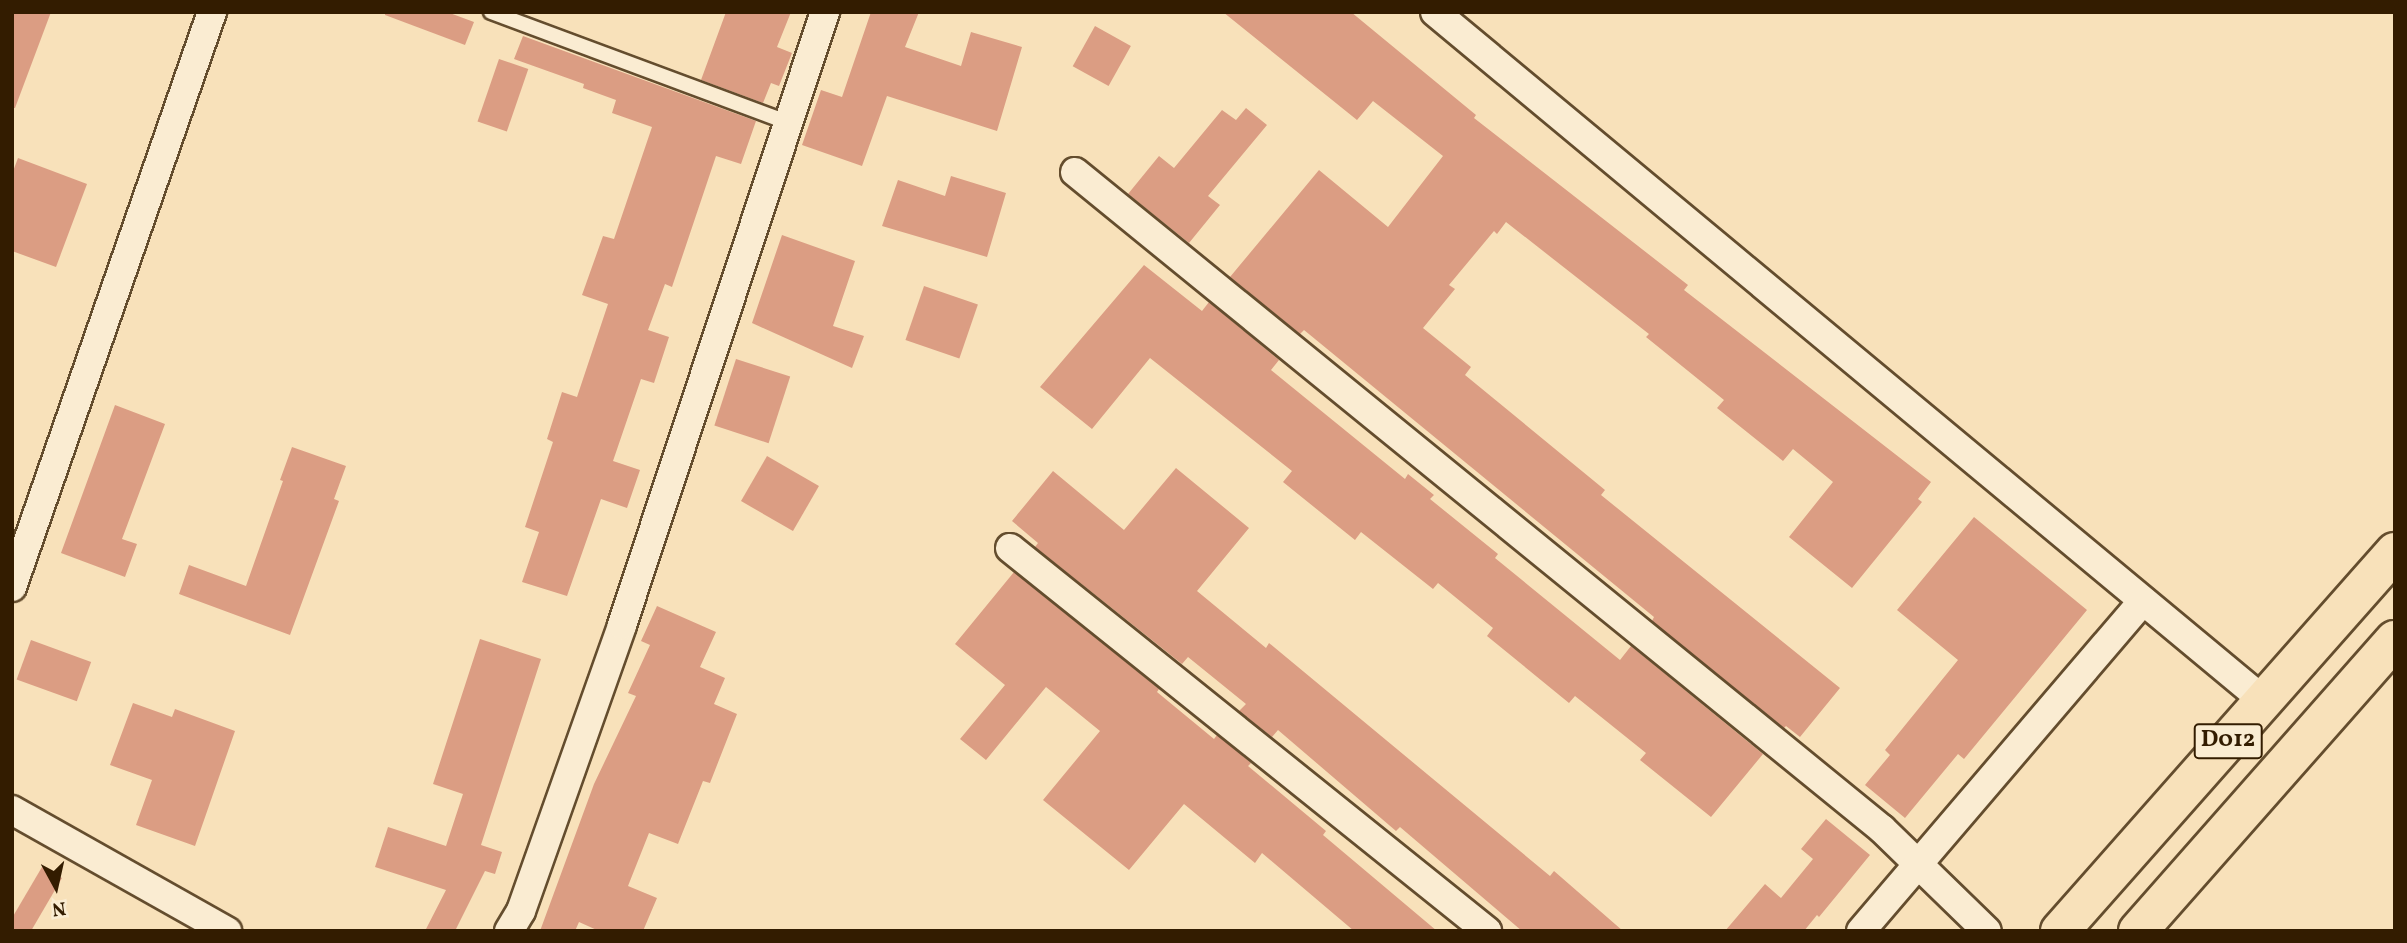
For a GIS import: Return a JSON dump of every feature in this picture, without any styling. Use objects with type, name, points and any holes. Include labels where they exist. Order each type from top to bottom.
[{"type":"highway","name":"D012","points":[[2060,931],[2395,552]]},
{"type":"highway","name":"D012","points":[[2138,931],[2395,640]]},
{"type":"street","points":[[12,587],[212,12]]},
{"type":"street","points":[[509,931],[521,911],[622,625],[825,12]]},
{"type":"street","points":[[1435,12],[2264,701]]},
{"type":"street","points":[[1075,172],[1882,829],[1917,866],[1987,931]]},
{"type":"street","points":[[1010,548],[1487,931]]},
{"type":"street","points":[[1860,931],[2143,601]]},
{"type":"street","points":[[12,810],[227,931]]},
{"type":"lane","points":[[491,12],[787,122]]},
{"type":"building","points":[[12,12],[51,12],[15,108],[12,108]]},
{"type":"building","points":[[385,12],[447,12],[474,22],[465,45],[385,15]]},
{"type":"building","points":[[726,12],[791,12],[777,47],[792,53],[779,86],[771,83],[763,103],[701,80]]},
{"type":"building","points":[[871,12],[919,12],[905,47],[961,66],[971,32],[1022,47],[997,131],[887,96],[862,166],[802,145],[821,90],[842,97]]},
{"type":"building","points":[[1223,12],[1351,12],[1476,115],[1474,118],[1688,285],[1684,290],[1931,482],[1918,499],[1922,502],[1852,588],[1789,537],[1833,482],[1793,449],[1783,461],[1717,408],[1724,400],[1646,337],[1649,334],[1506,222],[1497,234],[1494,231],[1449,285],[1455,289],[1423,328],[1471,367],[1465,375],[1605,490],[1601,495],[1840,688],[1800,737],[1786,726],[1784,728],[1652,621],[1654,617],[1304,330],[1300,334],[1230,277],[1319,170],[1388,227],[1443,156],[1373,101],[1357,120]]},
{"type":"building","points":[[1095,26],[1131,46],[1109,86],[1073,66]]},
{"type":"building","points":[[523,36],[756,121],[741,164],[716,156],[672,287],[665,284],[648,330],[669,337],[654,383],[641,379],[613,461],[640,470],[627,508],[601,499],[567,596],[522,582],[539,532],[525,527],[553,442],[547,439],[562,392],[577,397],[608,304],[582,295],[603,236],[614,239],[652,127],[612,113],[616,100],[583,88],[584,84],[514,59]]},
{"type":"building","points":[[499,59],[528,69],[507,131],[478,121]]},
{"type":"building","points":[[1246,108],[1267,125],[1208,196],[1220,205],[1189,243],[1128,194],[1159,156],[1174,168],[1222,110],[1236,120]]},
{"type":"building","points":[[18,158],[87,184],[56,267],[12,251],[12,174]]},
{"type":"building","points":[[951,176],[1006,193],[987,257],[882,226],[898,180],[945,196]]},
{"type":"building","points":[[782,235],[855,261],[833,326],[864,336],[852,368],[752,323]]},
{"type":"building","points":[[1144,265],[1202,311],[1209,302],[1279,360],[1271,370],[1405,479],[1408,474],[1434,495],[1430,499],[1498,554],[1495,558],[1620,660],[1631,646],[1763,754],[1711,817],[1640,760],[1646,753],[1575,696],[1569,703],[1487,636],[1493,628],[1438,583],[1433,589],[1361,532],[1355,540],[1283,482],[1292,471],[1150,358],[1092,429],[1040,387]]},
{"type":"building","points":[[924,286],[978,305],[959,358],[905,340]]},
{"type":"building","points":[[736,359],[790,377],[769,443],[714,426]]},
{"type":"building","points":[[115,405],[165,424],[122,539],[137,544],[125,577],[61,553]]},
{"type":"building","points":[[292,447],[346,466],[334,499],[339,501],[290,635],[179,594],[189,565],[246,586],[283,481],[280,480]]},
{"type":"building","points":[[767,456],[819,486],[793,531],[741,501]]},
{"type":"building","points":[[1176,468],[1249,528],[1197,591],[1266,648],[1269,643],[1550,876],[1554,871],[1623,931],[1522,931],[1400,827],[1396,831],[1278,730],[1272,737],[1239,711],[1246,704],[1188,657],[1182,664],[1035,547],[1038,543],[1012,521],[1053,471],[1124,530]]},
{"type":"building","points":[[1974,517],[2087,610],[1964,759],[1958,754],[1905,818],[1865,785],[1890,755],[1885,750],[1958,660],[1897,610]]},
{"type":"building","points":[[1014,572],[1159,689],[1157,692],[1214,739],[1217,735],[1251,763],[1248,766],[1326,831],[1323,835],[1437,931],[1354,931],[1262,853],[1255,863],[1184,804],[1129,870],[1043,800],[1100,731],[1046,687],[986,760],[960,739],[1005,685],[955,644]]},
{"type":"building","points":[[657,606],[716,632],[700,667],[725,678],[714,704],[737,714],[710,783],[703,781],[678,844],[649,833],[628,886],[657,898],[643,931],[599,931],[579,922],[575,931],[540,931],[594,784],[636,696],[628,693],[650,645],[641,641]]},
{"type":"building","points":[[480,639],[541,659],[481,845],[502,852],[495,874],[485,871],[455,931],[425,931],[446,890],[375,867],[388,827],[446,846],[463,794],[433,784]]},
{"type":"building","points":[[31,640],[91,662],[77,701],[17,679]]},
{"type":"building","points":[[133,703],[172,717],[175,709],[235,731],[195,846],[136,825],[152,780],[110,765]]},
{"type":"building","points":[[1826,819],[1870,855],[1819,917],[1817,915],[1804,931],[1725,931],[1765,884],[1781,898],[1813,859],[1801,849]]},
{"type":"building","points":[[42,867],[62,878],[31,931],[12,931],[12,918]]}]
